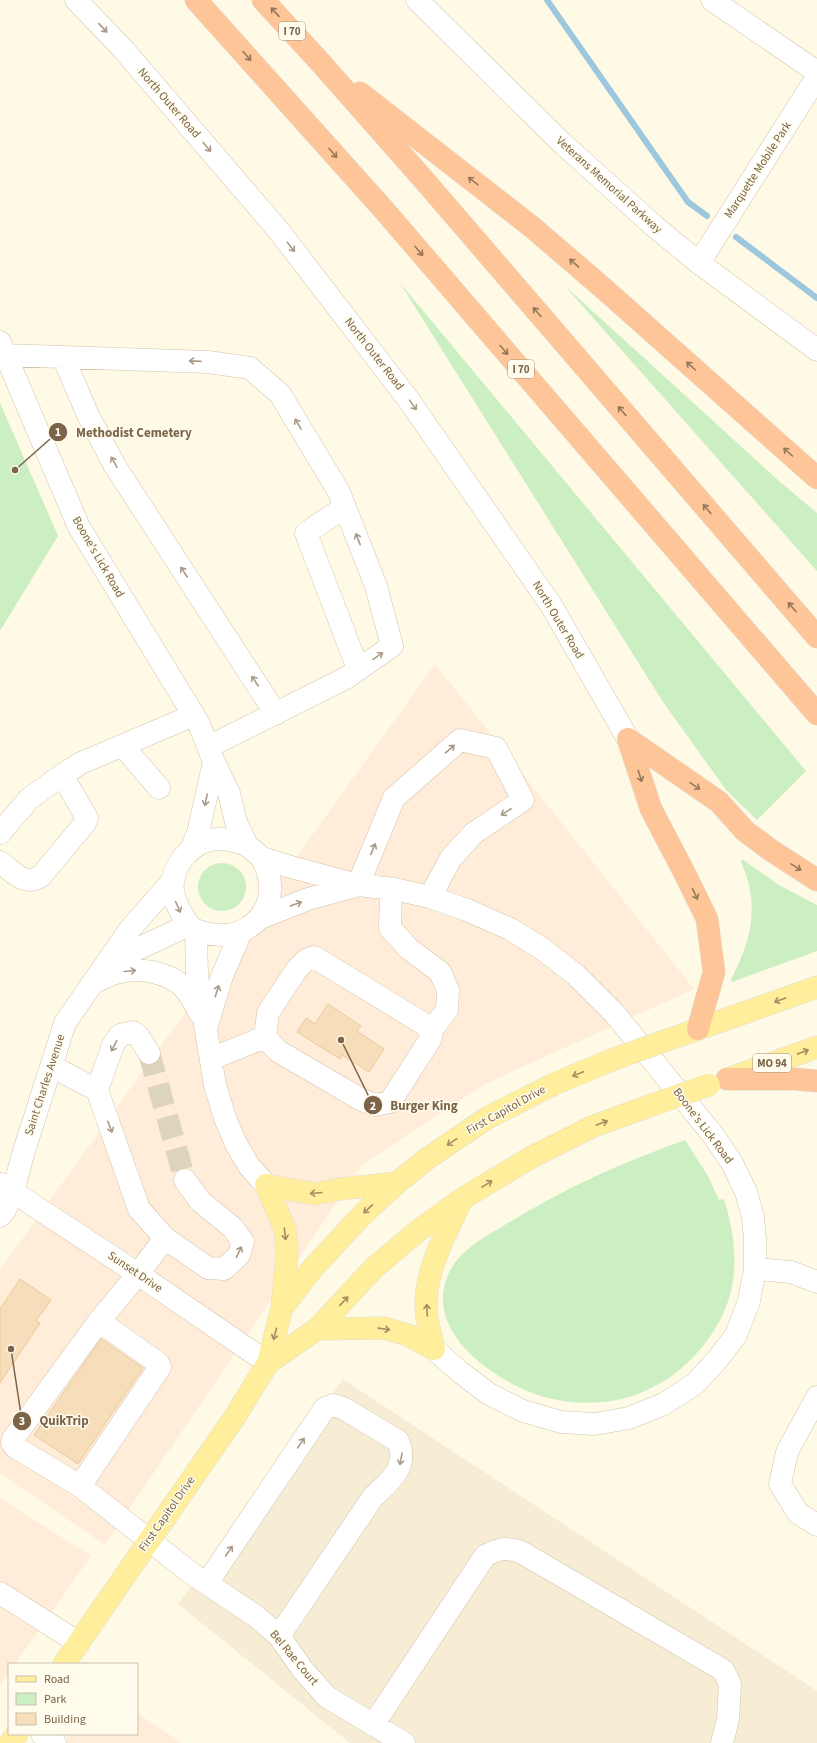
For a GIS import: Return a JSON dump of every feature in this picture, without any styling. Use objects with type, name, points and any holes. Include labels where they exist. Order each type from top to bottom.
[{"type":"highway","name":"I 70","points":[[196,0],[384,210],[817,714]]},
{"type":"highway","name":"I 70","points":[[264,0],[320,62],[817,637]]},
{"type":"highway","points":[[320,62],[532,227],[817,478]]},
{"type":"highway","points":[[628,739],[719,802],[745,831],[772,852],[817,880]]},
{"type":"highway","points":[[628,739],[651,809],[707,919],[714,972],[698,1029]]},
{"type":"highway","points":[[718,1082],[796,1079],[817,1081]]},
{"type":"main road","name":"First Capitol Drive","points":[[65,1663],[234,1418],[268,1363],[282,1308],[312,1269],[363,1214],[396,1183],[428,1158],[487,1118],[554,1084],[614,1059],[817,987]]},
{"type":"main road","name":"First Capitol Drive","points":[[268,1363],[317,1329],[375,1267],[418,1232],[462,1200],[530,1158],[594,1126],[817,1047]]},
{"type":"main road","points":[[266,1185],[314,1194],[340,1189],[396,1183]]},
{"type":"main road","points":[[266,1185],[285,1229],[287,1254],[282,1308]]},
{"type":"main road","points":[[434,1349],[427,1319],[428,1286],[432,1265],[462,1200]]},
{"type":"main road","points":[[317,1329],[384,1328],[408,1335],[434,1349]]},
{"type":"street","name":"North Outer Road","points":[[76,0],[123,49],[279,231],[408,399],[551,605],[628,739]]},
{"type":"street","name":"Veterans Memorial Parkway","points":[[417,0],[562,143],[654,226],[699,263],[817,350]]},
{"type":"street","points":[[712,0],[817,72]]},
{"type":"street","name":"Marquette Mobile Park","points":[[699,263],[817,77]]},
{"type":"street","points":[[3,349],[63,357],[208,362],[250,368],[280,394],[339,492],[376,586],[392,646],[352,673],[276,714],[211,755],[198,833],[192,849]]},
{"type":"street","name":"Boone's Lick Road","points":[[3,349],[79,527],[200,724],[211,755],[229,792],[236,822],[254,852],[358,885],[390,889],[430,897],[467,910],[510,929],[541,948],[576,975],[614,1014],[713,1135],[732,1163],[746,1192],[753,1217],[755,1270],[749,1301],[736,1335],[717,1360],[696,1383],[664,1404],[629,1418],[595,1424],[561,1422],[523,1411],[490,1394],[460,1372],[434,1349]]},
{"type":"street","points":[[63,357],[88,415],[115,466],[276,714]]},
{"type":"street","points":[[346,508],[306,533],[352,673]]},
{"type":"street","points":[[0,833],[29,799],[81,763],[194,715]]},
{"type":"street","points":[[358,885],[394,798],[460,740],[496,748],[523,800],[474,833],[451,858],[430,897]]},
{"type":"street","points":[[123,746],[159,788]]},
{"type":"street","points":[[0,862],[26,881],[34,881],[41,876],[85,823],[87,818],[62,775]]},
{"type":"street","points":[[107,963],[192,927],[216,935],[228,935],[240,932],[251,926],[260,918],[267,906],[270,893],[270,880],[254,852],[232,840],[217,839],[202,843],[192,849],[183,858],[177,868],[173,891],[176,904],[192,927],[197,975],[214,1085],[225,1118],[236,1144],[249,1166],[266,1185]]},
{"type":"street","name":"Saint Charles Avenue","points":[[0,1216],[5,1210],[6,1188],[23,1154],[65,1023],[130,929],[174,879]]},
{"type":"street","name":"Boone's Lick Road","points":[[260,918],[308,899],[358,885]]},
{"type":"street","points":[[390,889],[390,928],[409,949],[440,972],[448,990],[447,1010],[430,1032]]},
{"type":"street","points":[[206,1028],[222,976],[240,932]]},
{"type":"street","points":[[314,957],[429,1027],[431,1038],[390,1102],[375,1105],[360,1099],[278,1051],[265,1038],[268,1014],[297,969],[306,960],[314,957]]},
{"type":"street","points":[[93,983],[116,973],[132,970],[154,972],[170,978],[184,988],[195,1004],[206,1028]]},
{"type":"street","points":[[149,1054],[139,1037],[133,1032],[120,1035],[113,1045],[97,1090],[139,1209],[165,1238],[208,1268],[224,1269],[239,1256],[243,1242],[233,1228],[200,1201],[185,1180]]},
{"type":"street","points":[[210,1059],[265,1038]]},
{"type":"street","points":[[51,1066],[97,1090]]},
{"type":"street","name":"Sunset Drive","points":[[6,1188],[138,1274],[268,1363]]},
{"type":"street","points":[[80,1486],[160,1367],[158,1363],[99,1321],[138,1274],[165,1238]]},
{"type":"street","points":[[755,1270],[791,1272],[817,1282]]},
{"type":"street","name":"Bel Rae Court","points":[[99,1321],[13,1439],[12,1444],[80,1486],[148,1541],[191,1573],[257,1617],[279,1636],[303,1670],[327,1697],[404,1743]]},
{"type":"street","points":[[817,1397],[787,1452],[780,1484],[798,1513],[817,1525]]},
{"type":"street","points":[[208,1583],[325,1408],[334,1405],[343,1408],[398,1441],[402,1450],[402,1460],[392,1478],[373,1497],[279,1636]]},
{"type":"street","points":[[373,1725],[485,1556],[498,1549],[509,1548],[521,1552],[724,1670],[730,1684],[728,1719],[722,1743]]},
{"type":"street","points":[[0,1593],[79,1643]]},
{"type":"street","points":[[43,1735],[55,1743]]},
{"type":"shaded area","points":[[435,664],[694,989],[487,1083],[362,1165],[105,1545],[0,1473],[0,1270]]},
{"type":"shaded area","points":[[343,1379],[817,1691],[817,1743],[350,1743],[178,1604]]},
{"type":"shaded area","points":[[0,1498],[91,1556],[16,1663],[8,1663],[8,1673],[0,1685]]},
{"type":"shaded area","points":[[138,1714],[182,1743],[64,1743],[68,1735],[138,1735]]},
{"type":"green space","points":[[400,283],[806,771],[757,820],[726,790],[663,702]]},
{"type":"green space","points":[[564,285],[779,481],[817,513],[817,571]]},
{"type":"green space","points":[[0,403],[58,536],[0,631]]},
{"type":"green space","points":[[742,859],[779,885],[817,905],[817,951],[732,982],[731,979],[744,950],[751,922],[752,907],[750,893],[747,877],[741,862]]},
{"type":"green space","points":[[217,863],[227,863],[239,870],[246,882],[246,892],[239,904],[227,911],[217,911],[209,907],[202,900],[198,892],[198,882],[202,874],[209,867]]},
{"type":"green space","points":[[685,1140],[708,1176],[719,1200],[724,1199],[729,1217],[734,1253],[732,1287],[727,1304],[709,1338],[691,1360],[669,1378],[644,1391],[617,1400],[586,1403],[545,1397],[516,1386],[497,1375],[463,1346],[451,1328],[444,1309],[444,1289],[452,1267],[468,1249],[522,1215],[567,1190],[613,1168]]},
{"type":"building","points":[[328,1004],[361,1026],[357,1031],[384,1049],[369,1072],[342,1055],[340,1059],[297,1032],[306,1018],[315,1024]]},
{"type":"building","points":[[20,1279],[51,1300],[36,1321],[40,1323],[0,1383],[0,1309]]},
{"type":"building","points":[[101,1339],[143,1368],[78,1464],[34,1435]]},
{"type":"waterway","points":[[547,0],[688,202],[707,216]]},
{"type":"waterway","points":[[736,237],[817,298]]},
{"type":"tunnel","points":[[149,1053],[185,1180]]},
{"type":"place","name":"Methodist Cemetery","points":[[15,470]]},
{"type":"place","name":"Burger King","points":[[341,1040]]},
{"type":"place","name":"QuikTrip","points":[[11,1349]]}]
